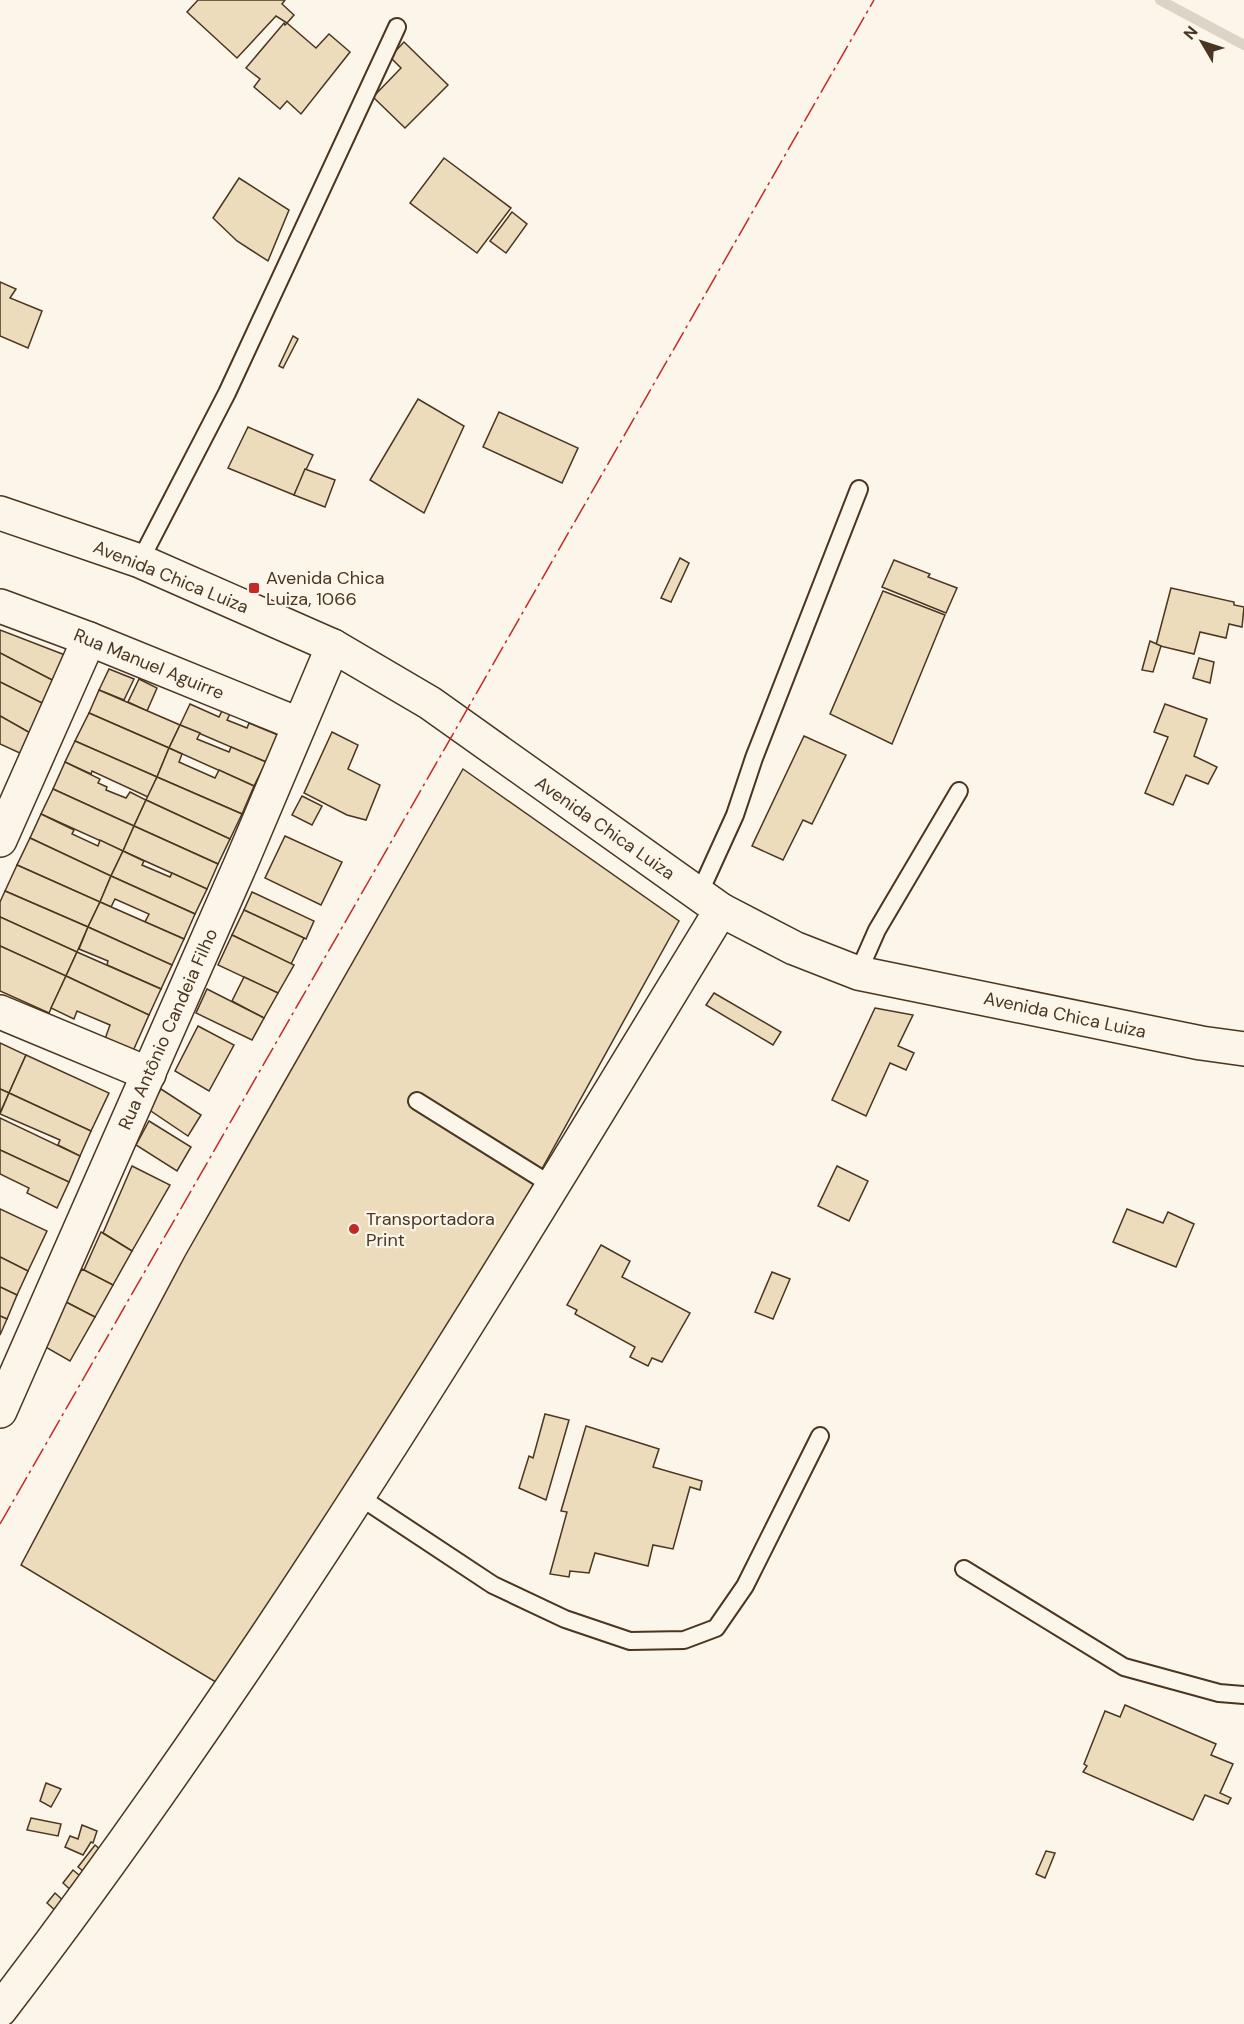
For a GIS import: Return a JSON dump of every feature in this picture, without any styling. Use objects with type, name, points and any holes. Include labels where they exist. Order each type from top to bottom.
[{"type":"street","name":"Avenida Chica Luiza","points":[[0,513],[140,561],[333,646],[430,703],[710,902],[794,948],[858,973],[1201,1043],[1244,1049]]},
{"type":"street","name":"Rua Manuel Aguirre","points":[[0,606],[89,639],[298,724]]},
{"type":"street","points":[[0,840],[12,782],[89,639]]},
{"type":"street","name":"Rua Antônio Candeia Filho","points":[[0,1411],[242,861],[298,724],[333,646]]},
{"type":"street","points":[[0,2010],[83,1902],[196,1741],[465,1330],[553,1186],[710,902]]},
{"type":"street","points":[[0,1012],[149,1074]]},
{"type":"lane","points":[[140,561],[227,393],[397,27]]},
{"type":"lane","points":[[710,902],[754,758],[859,489]]},
{"type":"lane","points":[[858,973],[877,930],[959,791]]},
{"type":"lane","points":[[417,1101],[553,1186]]},
{"type":"lane","points":[[357,1495],[492,1585],[565,1619],[630,1641],[684,1640],[716,1628],[745,1586],[820,1436]]},
{"type":"lane","points":[[964,1569],[1124,1667],[1218,1693],[1244,1695]]},
{"type":"building","points":[[198,0],[285,0],[282,4],[294,15],[287,23],[276,16],[237,58],[187,12]]},
{"type":"building","points":[[284,23],[285,25],[287,23],[316,48],[329,34],[350,52],[301,114],[287,101],[280,109],[254,87],[260,79],[246,68]]},
{"type":"building","points":[[404,42],[448,85],[405,128],[373,97],[401,68],[390,57]]},
{"type":"building","points":[[444,158],[511,208],[477,253],[410,203]]},
{"type":"building","points":[[239,178],[289,210],[268,261],[237,241],[213,218]]},
{"type":"building","points":[[512,212],[527,224],[506,253],[490,241]]},
{"type":"building","points":[[0,282],[16,289],[10,298],[42,311],[28,348],[0,336]]},
{"type":"building","points":[[293,336],[298,339],[283,368],[279,366]]},
{"type":"building","points":[[418,399],[464,426],[424,513],[370,480]]},
{"type":"building","points":[[499,412],[578,448],[562,483],[483,447]]},
{"type":"building","points":[[248,427],[313,455],[294,495],[228,468]]},
{"type":"building","points":[[305,469],[335,480],[325,507],[294,495]]},
{"type":"building","points":[[680,558],[689,563],[671,602],[661,598]]},
{"type":"building","points":[[894,560],[930,574],[928,577],[957,588],[946,613],[882,587]]},
{"type":"building","points":[[1171,588],[1234,602],[1234,605],[1244,607],[1242,627],[1229,624],[1226,638],[1200,632],[1194,654],[1156,645]]},
{"type":"building","points":[[883,591],[945,615],[892,744],[830,714]]},
{"type":"building","points":[[0,630],[65,655],[56,682],[0,653]]},
{"type":"building","points":[[1150,641],[1161,646],[1153,672],[1142,670]]},
{"type":"building","points":[[0,653],[56,682],[46,705],[0,682]]},
{"type":"building","points":[[1199,658],[1214,662],[1210,683],[1193,678]]},
{"type":"building","points":[[109,669],[134,679],[124,700],[99,690]]},
{"type":"building","points":[[139,679],[157,688],[147,711],[128,702]]},
{"type":"building","points":[[0,682],[46,705],[32,734],[0,716]]},
{"type":"building","points":[[99,690],[180,725],[169,748],[89,713]]},
{"type":"building","points":[[190,704],[219,717],[222,711],[230,714],[227,720],[247,728],[249,723],[278,735],[266,762],[180,725]]},
{"type":"building","points":[[1165,704],[1207,719],[1194,756],[1217,767],[1208,784],[1186,775],[1173,805],[1145,793],[1168,737],[1154,732]]},
{"type":"building","points":[[89,713],[169,748],[157,777],[75,741]]},
{"type":"building","points":[[0,716],[32,734],[22,754],[0,744]]},
{"type":"building","points":[[180,725],[200,733],[197,739],[229,752],[231,747],[266,762],[254,786],[169,748]]},
{"type":"building","points":[[332,732],[358,745],[348,769],[380,785],[366,820],[347,815],[304,793]]},
{"type":"building","points":[[804,736],[846,755],[812,824],[803,820],[783,860],[752,846]]},
{"type":"building","points":[[75,741],[157,777],[148,797],[92,771],[91,774],[65,762]]},
{"type":"building","points":[[169,748],[182,754],[179,762],[215,778],[219,770],[254,786],[242,814],[157,777]]},
{"type":"building","points":[[65,762],[100,779],[98,783],[107,787],[106,790],[126,798],[130,792],[146,800],[134,826],[53,789]]},
{"type":"building","name":"Transportadora Print","points":[[463,769],[679,921],[465,1308],[219,1684],[21,1565],[185,1256]]},
{"type":"building","points":[[157,777],[242,814],[230,839],[146,800]]},
{"type":"building","points":[[53,789],[134,826],[123,851],[41,814]]},
{"type":"building","points":[[302,796],[322,806],[312,825],[292,815]]},
{"type":"building","points":[[146,800],[230,839],[218,864],[134,826]]},
{"type":"building","points":[[41,814],[74,830],[72,834],[98,846],[100,840],[123,851],[111,876],[30,838]]},
{"type":"building","points":[[134,826],[218,864],[207,889],[123,851]]},
{"type":"building","points":[[285,836],[342,862],[321,905],[265,878]]},
{"type":"building","points":[[30,838],[111,876],[100,902],[17,865]]},
{"type":"building","points":[[123,851],[144,861],[142,865],[170,877],[172,873],[207,889],[195,914],[111,876]]},
{"type":"building","points":[[17,865],[100,902],[88,927],[5,891]]},
{"type":"building","points":[[111,876],[195,914],[184,939],[145,922],[149,914],[115,899],[111,907],[100,902]]},
{"type":"building","points":[[5,891],[88,927],[77,952],[0,917],[0,902]]},
{"type":"building","points":[[252,892],[314,921],[306,939],[244,910]]},
{"type":"building","points":[[100,902],[184,939],[172,965],[88,927]]},
{"type":"building","points":[[244,910],[304,938],[291,964],[232,935]]},
{"type":"building","points":[[0,917],[77,952],[66,976],[0,946]]},
{"type":"building","points":[[88,927],[172,965],[161,989],[107,965],[108,961],[79,949]]},
{"type":"building","points":[[232,935],[294,965],[278,993],[218,965]]},
{"type":"building","points":[[0,946],[66,976],[49,1013],[0,991]]},
{"type":"building","points":[[77,952],[161,989],[149,1015],[66,976]]},
{"type":"building","points":[[66,976],[149,1015],[133,1051],[105,1039],[110,1025],[77,1011],[74,1019],[51,1008]]},
{"type":"building","points":[[244,977],[278,993],[264,1018],[232,1001]]},
{"type":"building","points":[[207,989],[264,1018],[252,1040],[196,1013]]},
{"type":"building","points":[[714,993],[781,1032],[773,1045],[706,1005]]},
{"type":"building","points":[[875,1008],[913,1015],[898,1046],[914,1053],[906,1070],[890,1063],[866,1116],[832,1100]]},
{"type":"building","points":[[198,1026],[234,1045],[209,1091],[175,1071]]},
{"type":"building","points":[[0,1043],[26,1055],[9,1093],[0,1089]]},
{"type":"building","points":[[26,1055],[109,1093],[91,1131],[9,1093]]},
{"type":"building","points":[[0,1089],[9,1093],[0,1113]]},
{"type":"building","points":[[161,1089],[201,1115],[188,1136],[148,1109]]},
{"type":"building","points":[[9,1093],[91,1131],[80,1156],[58,1145],[60,1140],[0,1114]]},
{"type":"building","points":[[0,1118],[80,1156],[69,1182],[0,1150]]},
{"type":"building","points":[[149,1121],[191,1147],[177,1171],[136,1145]]},
{"type":"building","points":[[0,1150],[69,1182],[57,1208],[27,1193],[29,1188],[0,1174]]},
{"type":"building","points":[[132,1166],[170,1185],[132,1251],[103,1233]]},
{"type":"building","points":[[837,1166],[868,1181],[849,1221],[818,1206]]},
{"type":"building","points":[[0,1209],[47,1231],[28,1271],[0,1257]]},
{"type":"building","points":[[1127,1209],[1163,1223],[1168,1212],[1194,1224],[1176,1267],[1113,1242]]},
{"type":"building","points":[[101,1232],[132,1251],[113,1285],[84,1270]]},
{"type":"building","points":[[601,1245],[630,1261],[622,1277],[690,1313],[662,1362],[652,1358],[648,1366],[630,1357],[635,1347],[575,1314],[577,1310],[567,1305]]},
{"type":"building","points":[[0,1257],[28,1271],[17,1295],[0,1287]]},
{"type":"building","points":[[82,1269],[113,1285],[95,1317],[64,1301]]},
{"type":"building","points":[[772,1272],[790,1279],[773,1319],[755,1312]]},
{"type":"building","points":[[0,1287],[17,1295],[7,1319],[0,1316]]},
{"type":"building","points":[[64,1301],[95,1317],[70,1361],[42,1345]]},
{"type":"building","points":[[0,1316],[7,1319],[0,1335]]},
{"type":"building","points":[[545,1414],[569,1420],[546,1500],[519,1488],[529,1456],[533,1458]]},
{"type":"building","points":[[586,1426],[659,1449],[653,1467],[702,1481],[700,1490],[690,1487],[673,1549],[653,1545],[648,1566],[595,1553],[589,1573],[570,1571],[569,1577],[550,1574],[567,1512],[561,1511]]},
{"type":"building","points":[[1125,1705],[1216,1744],[1211,1755],[1233,1764],[1220,1793],[1231,1798],[1228,1804],[1205,1795],[1193,1820],[1083,1772],[1105,1711],[1120,1717]]},
{"type":"building","points":[[46,1783],[61,1789],[51,1807],[40,1801]]},
{"type":"building","points":[[31,1818],[61,1824],[58,1836],[27,1830]]},
{"type":"building","points":[[82,1825],[97,1831],[93,1843],[91,1842],[83,1855],[65,1847],[70,1836],[78,1839]]},
{"type":"building","points":[[95,1845],[109,1857],[89,1876],[78,1867]]},
{"type":"building","points":[[1046,1851],[1055,1853],[1045,1878],[1036,1874]]},
{"type":"building","points":[[73,1870],[85,1880],[74,1893],[63,1883]]},
{"type":"building","points":[[55,1893],[66,1903],[58,1913],[47,1903]]},
{"type":"waterway","points":[[1160,0],[1244,45]]},
{"type":"power","points":[[0,1524],[874,0]]},
{"type":"place","name":"Avenida Chica Luiza, 1066","points":[[254,588]]},
{"type":"place","name":"Transportadora Print","points":[[354,1229]]}]
